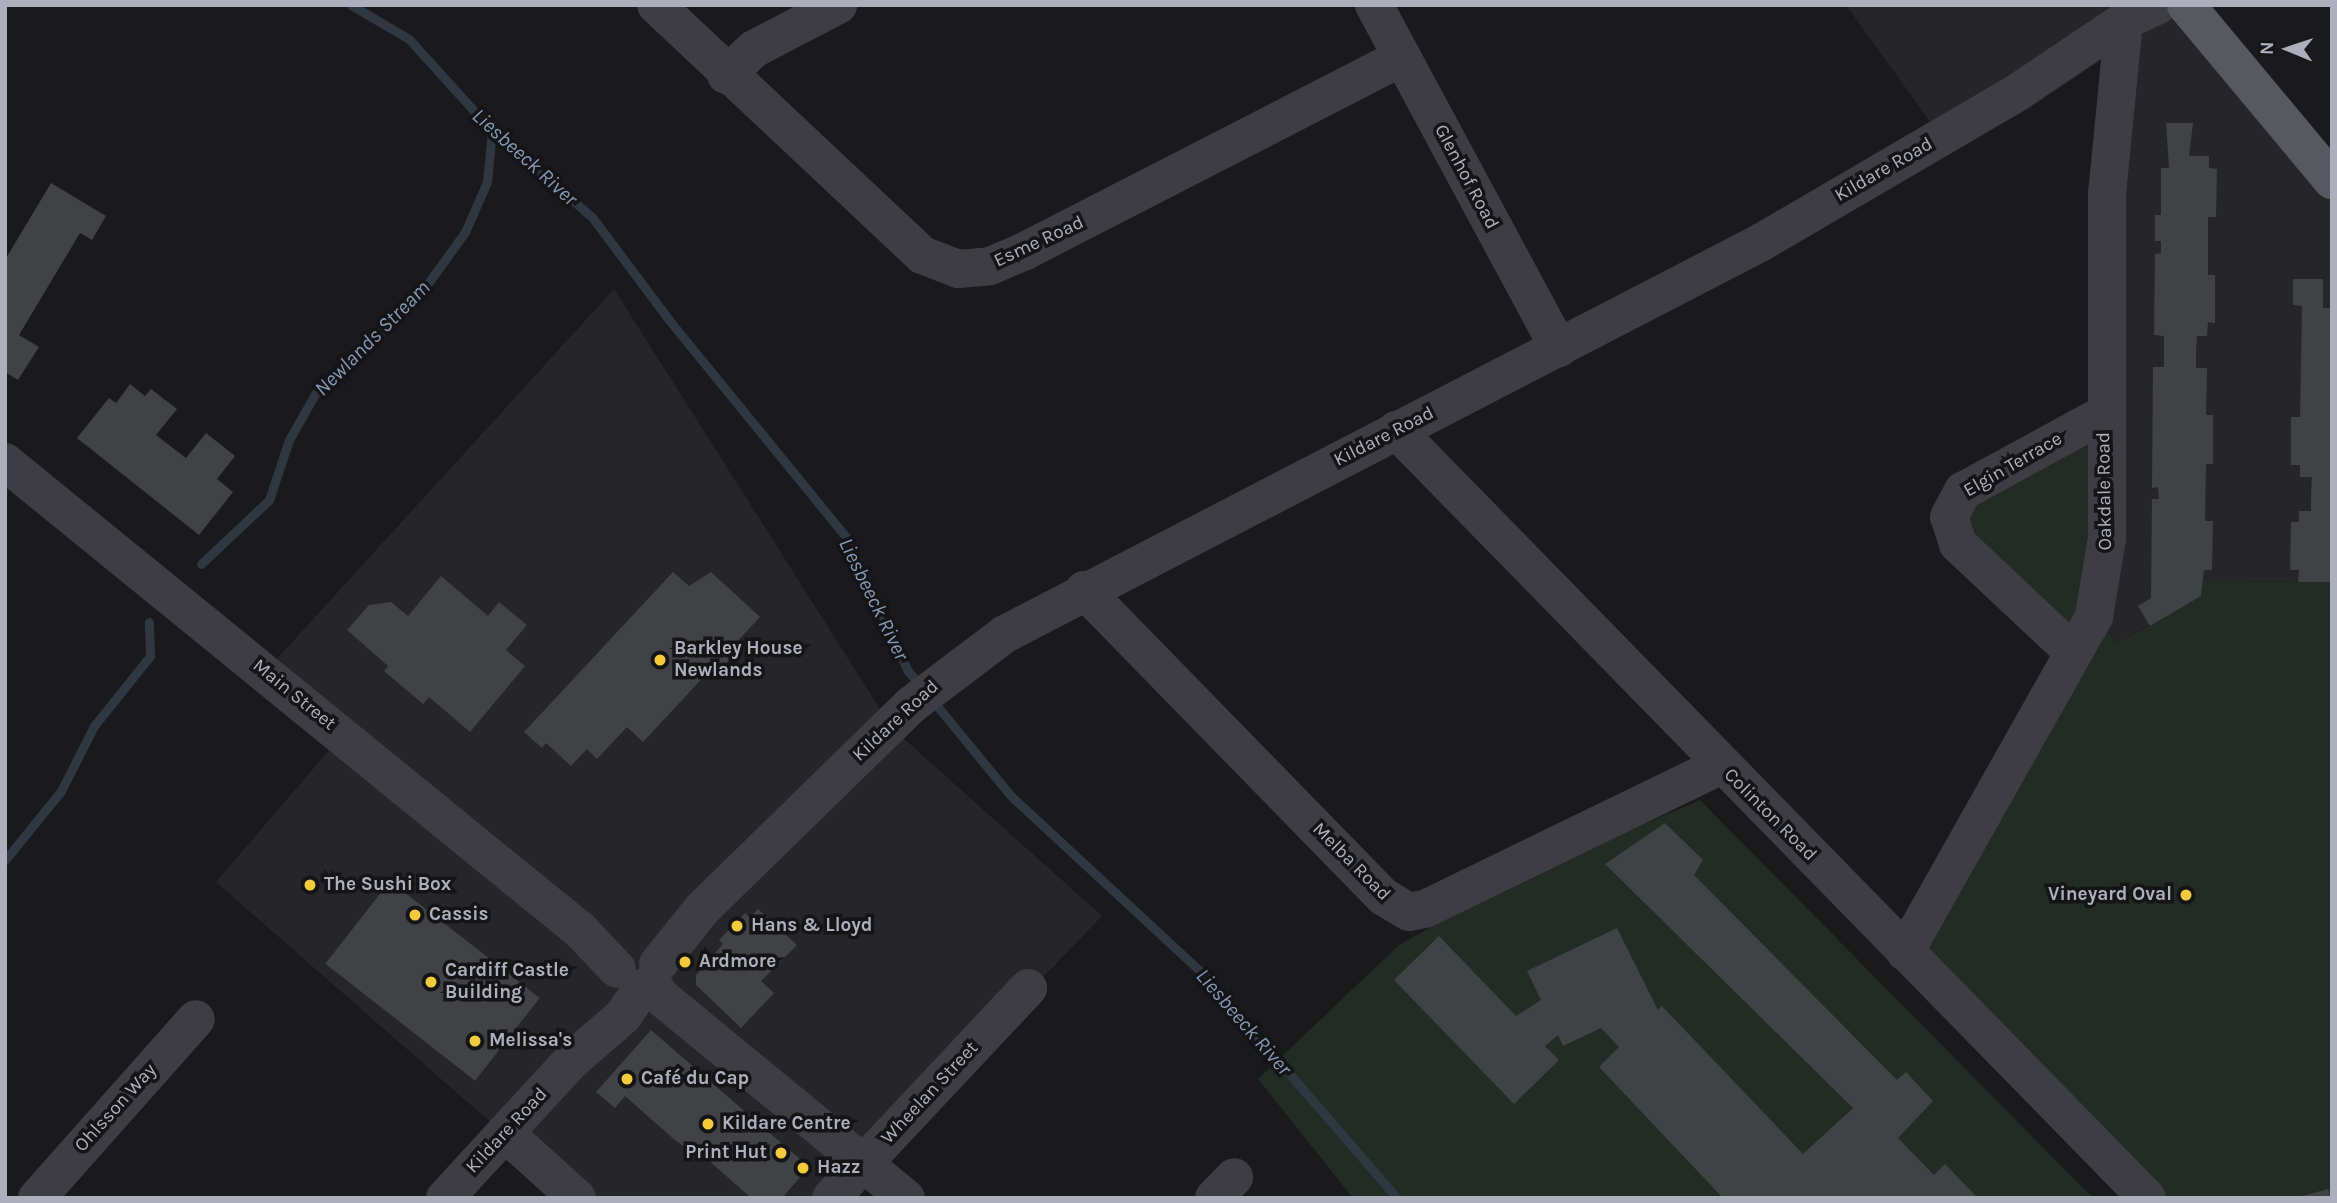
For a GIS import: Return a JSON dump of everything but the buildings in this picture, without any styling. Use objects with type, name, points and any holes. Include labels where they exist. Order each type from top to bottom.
[{"type":"main road","points":[[2186,5],[2330,175]]},
{"type":"street","name":"Esme Road","points":[[656,5],[726,75],[922,255],[940,264],[974,270],[1026,251],[1402,57]]},
{"type":"street","points":[[726,75],[754,49],[838,5]]},
{"type":"street","name":"Glenhof Road","points":[[1374,5],[1559,348]]},
{"type":"street","name":"Kildare Road","points":[[445,1198],[598,1034],[637,968],[694,918],[911,705],[951,671],[1005,634],[1084,590],[1760,243],[2018,92],[2129,13],[2159,5]]},
{"type":"street","name":"Oakdale Road","points":[[1905,952],[2094,616],[2105,566],[2104,350],[2107,194],[2129,13]]},
{"type":"street","name":"Elgin Terrace","points":[[2073,652],[1958,544],[1949,517],[1955,499],[1966,489],[2104,414]]},
{"type":"street","name":"Colinton Road","points":[[1396,430],[2147,1198]]},
{"type":"street","name":"Main Street","points":[[5,462],[581,931],[637,968],[661,997],[906,1198]]},
{"type":"street","name":"Melba Road","points":[[1084,590],[1384,897],[1409,912],[1425,909],[1721,765]]},
{"type":"street","name":"Wheelan Street","points":[[831,1198],[1028,988]]},
{"type":"street","name":"Ohlsson Way","points":[[37,1198],[196,1019]]},
{"type":"street","points":[[505,1133],[577,1198]]},
{"type":"shaded area","points":[[1846,5],[2186,5],[2332,180],[2332,582],[2201,581],[2201,596],[2118,642],[2094,616],[2124,22],[1941,137]]},
{"type":"shaded area","points":[[614,289],[892,728],[1102,916],[831,1198],[577,1198],[216,882],[343,734],[265,672]]},
{"type":"shaded area","name":"Vineyard Oval","points":[[2104,414],[2094,616],[2117,642],[2163,619],[2201,581],[2332,582],[2332,1198],[2147,1198],[1905,952],[2073,652],[1949,520]]},
{"type":"shaded area","points":[[1700,800],[2093,1198],[1353,1198],[1258,1079],[1399,945],[1528,873]]},
{"type":"waterway","name":"Liesbeeck River","points":[[351,5],[409,39],[492,131],[592,217],[669,320],[846,537],[908,671],[922,687]]},
{"type":"waterway","name":"Newlands Stream","points":[[201,564],[269,500],[289,440],[315,394],[418,297],[465,232],[487,182],[492,131]]},
{"type":"waterway","name":"Newlands Stream","points":[[5,860],[61,791],[94,726],[150,656],[149,622]]},
{"type":"waterway","name":"Liesbeeck River","points":[[933,701],[1011,796],[1203,974],[1397,1198]]},
{"type":"place","name":"Barkley House Newlands","points":[[660,660]]},
{"type":"place","name":"The Sushi Box","points":[[310,885]]},
{"type":"place","name":"Vineyard Oval","points":[[2186,895]]},
{"type":"place","name":"Cassis","points":[[415,915]]},
{"type":"place","name":"Hans & Lloyd","points":[[737,926]]},
{"type":"place","name":"Ardmore","points":[[685,962]]},
{"type":"place","name":"Cardiff Castle Building","points":[[431,982]]},
{"type":"place","name":"Melissa's","points":[[475,1041]]},
{"type":"place","name":"Café du Cap","points":[[627,1079]]},
{"type":"place","name":"Kildare Centre","points":[[708,1124]]},
{"type":"place","name":"Print Hut","points":[[781,1153]]},
{"type":"place","name":"Hazz","points":[[803,1168]]}]
